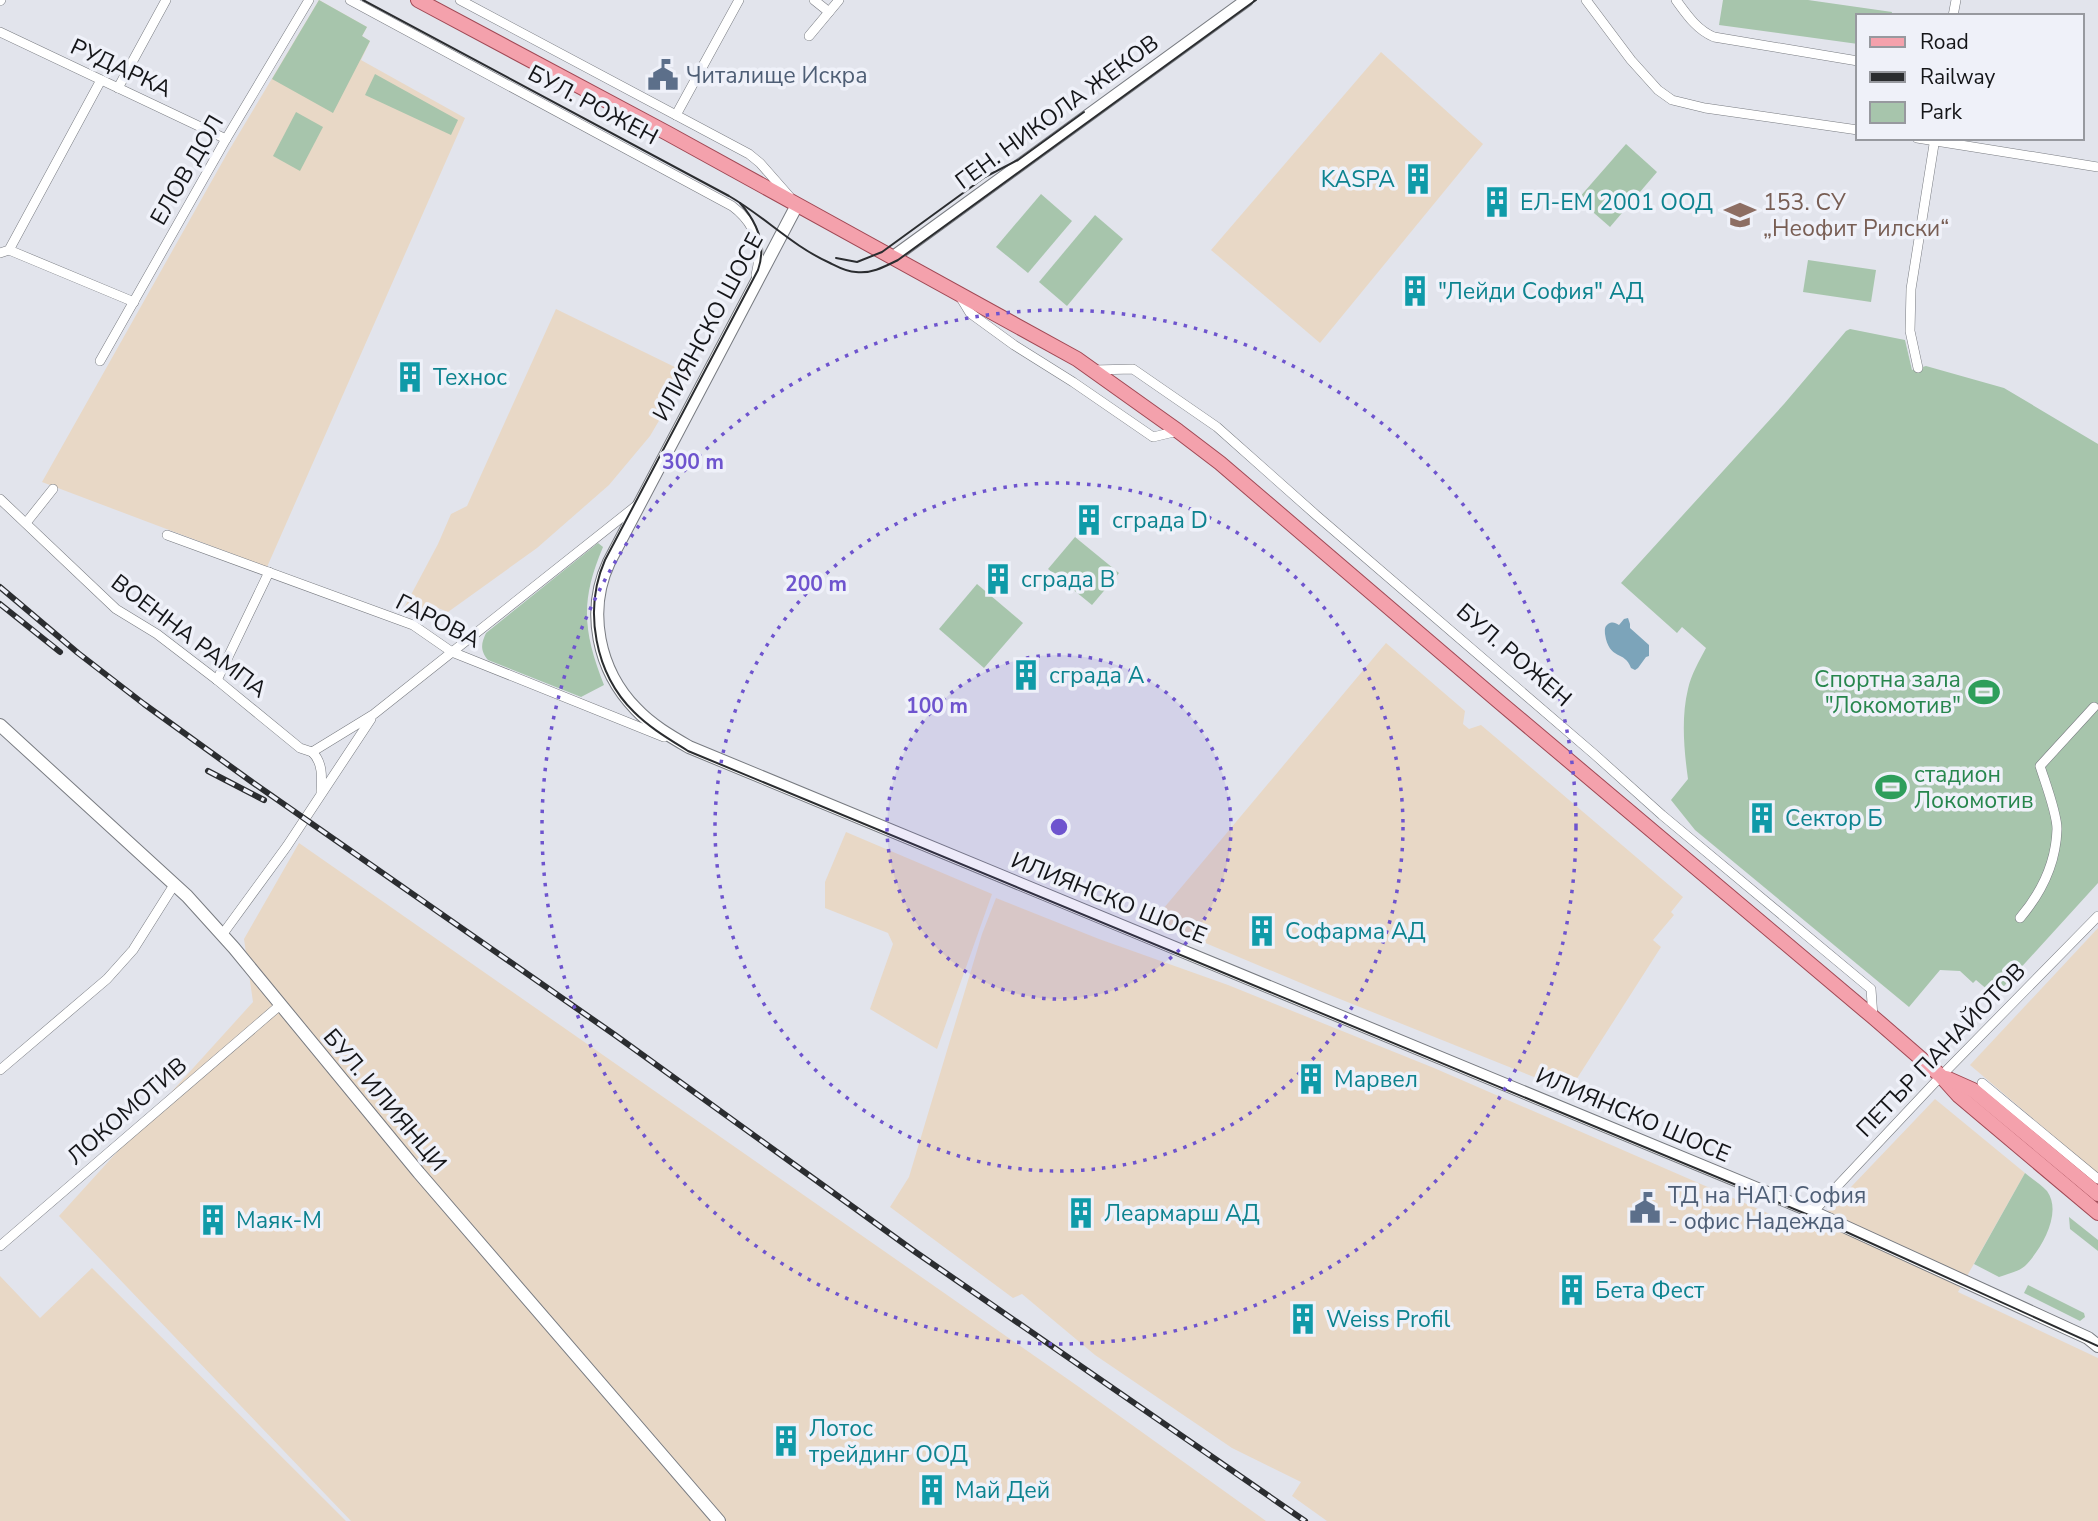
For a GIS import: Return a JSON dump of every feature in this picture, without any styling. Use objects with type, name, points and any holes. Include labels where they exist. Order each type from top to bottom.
[{"type":"main road","name":"БУЛ. РОЖЕН","points":[[418,0],[667,133],[1077,359],[1178,430],[1873,1017],[1941,1076],[1959,1096],[2098,1213]]},
{"type":"main road","name":"БУЛ. РОЖЕН","points":[[1941,1076],[1973,1090],[2098,1194]]},
{"type":"street","points":[[118,88],[166,0]]},
{"type":"street","name":"ЕЛОВ ДОЛ","points":[[100,361],[226,139],[309,0]]},
{"type":"street","name":"БУЛ. РОЖЕН","points":[[350,0],[732,206],[749,221],[757,240],[758,270],[752,289]]},
{"type":"street","name":"БУЛ. РОЖЕН","points":[[460,0],[749,154],[761,163],[797,205]]},
{"type":"street","points":[[676,115],[739,0]]},
{"type":"street","points":[[814,0],[829,12]]},
{"type":"street","points":[[809,36],[839,0]]},
{"type":"street","name":"ГЕН. НИКОЛА ЖЕКОВ","points":[[892,258],[1246,0]]},
{"type":"street","points":[[1586,0],[1631,60],[1658,90],[1672,100],[1686,105],[1856,130]]},
{"type":"street","points":[[1676,0],[1696,26],[1714,37],[1856,61]]},
{"type":"street","name":"РУДАРКА","points":[[0,32],[226,139]]},
{"type":"street","points":[[101,80],[5,252],[134,302]]},
{"type":"street","points":[[1918,368],[1910,331],[1911,289],[1934,140],[2098,167]]},
{"type":"street","name":"ИЛИЯНСКО ШОСЕ","points":[[797,205],[640,502],[600,585],[597,612],[600,641],[610,671],[623,693],[648,720],[689,747],[1813,1212],[2095,1341]]},
{"type":"street","name":"БУЛ. РОЖЕН","points":[[958,294],[970,313],[1153,437],[1178,430]]},
{"type":"street","name":"БУЛ. РОЖЕН","points":[[1092,370],[1133,369],[1217,427],[1662,815],[1871,989],[1873,1017]]},
{"type":"street","points":[[26,523],[53,489]]},
{"type":"street","name":"ВОЕННА РАМПА","points":[[0,499],[116,609],[157,634],[300,748],[312,752]]},
{"type":"street","points":[[321,795],[320,766],[318,757],[312,752],[374,714],[640,502]]},
{"type":"street","name":"ГАРОВА","points":[[167,535],[413,625],[453,652],[689,747]]},
{"type":"street","points":[[217,680],[269,572]]},
{"type":"street","points":[[2021,918],[2032,905],[2052,868],[2057,827],[2040,766],[2094,707]]},
{"type":"street","points":[[222,935],[291,840],[374,714]]},
{"type":"street","name":"БУЛ. ИЛИЯНЦИ","points":[[0,725],[187,896],[419,1173],[719,1521]]},
{"type":"street","points":[[0,1070],[107,979],[133,950],[174,885]]},
{"type":"street","name":"ПЕТЪР ПАНАЙОТОВ","points":[[1813,1212],[1941,1076],[2098,916]]},
{"type":"street","name":"ЛОКОМОТИВ","points":[[0,1246],[279,1006]]},
{"type":"street","points":[[1982,1083],[2098,1179]]},
{"type":"shaded area","points":[[319,0],[367,27],[362,36],[370,41],[361,60],[465,118],[267,567],[42,482],[228,152]]},
{"type":"shaded area","points":[[1381,52],[1483,144],[1320,343],[1211,250]]},
{"type":"shaded area","points":[[556,309],[687,373],[650,436],[609,485],[537,548],[448,612],[438,608],[434,619],[404,608],[451,514],[467,506]]},
{"type":"shaded area","points":[[1386,643],[1465,711],[1463,724],[1469,729],[1481,725],[1683,897],[1671,912],[1674,915],[1653,940],[1661,947],[1569,1091],[1153,921]]},
{"type":"shaded area","points":[[846,832],[992,894],[937,1049],[870,1009],[893,944],[888,933],[825,908],[825,882]]},
{"type":"shaded area","points":[[299,843],[1079,1387],[1266,1521],[351,1521],[59,1216],[253,1002],[244,939]]},
{"type":"shaded area","points":[[996,898],[1099,939],[1228,985],[1434,1068],[1809,1231],[1935,1099],[2025,1173],[1958,1292],[2098,1358],[2098,1521],[1327,1521],[1292,1496],[1301,1482],[1232,1448],[1095,1355],[1022,1294],[1013,1298],[890,1207],[909,1177],[982,934]]},
{"type":"shaded area","points":[[2098,928],[2098,1174],[1970,1065]]},
{"type":"shaded area","points":[[92,1268],[346,1521],[0,1521],[0,1276],[40,1318]]},
{"type":"green space","points":[[319,0],[367,27],[362,36],[370,41],[333,113],[272,79]]},
{"type":"green space","points":[[1723,0],[1808,0],[1892,12],[1856,14],[1856,44],[1719,25]]},
{"type":"green space","points":[[375,74],[458,120],[451,135],[365,95]]},
{"type":"green space","points":[[296,112],[323,127],[300,171],[273,156]]},
{"type":"green space","points":[[1626,144],[1657,172],[1610,227],[1578,199]]},
{"type":"green space","points":[[1041,194],[1072,221],[1028,273],[996,247]]},
{"type":"green space","points":[[1095,215],[1123,239],[1067,306],[1039,282]]},
{"type":"green space","points":[[1808,260],[1876,270],[1871,302],[1803,292]]},
{"type":"green space","points":[[1850,329],[1905,340],[1912,370],[1926,366],[2004,388],[2098,444],[2098,883],[1995,996],[1976,980],[1973,983],[1960,971],[1940,970],[1909,1007],[1695,830],[1671,800],[1688,779],[1684,711],[1691,679],[1706,648],[1682,627],[1677,633],[1621,583]]},
{"type":"green space","points":[[1075,537],[1119,573],[1092,605],[1048,569]]},
{"type":"green space","points":[[598,543],[603,547],[590,584],[587,616],[588,632],[604,685],[581,697],[488,660],[482,647],[486,633]]},
{"type":"green space","points":[[977,584],[1023,623],[984,668],[939,629]]},
{"type":"green space","points":[[2025,1173],[2047,1191],[2053,1210],[2051,1220],[2043,1241],[2025,1266],[1999,1277],[1974,1264]]},
{"type":"green space","points":[[2069,1217],[2098,1240],[2098,1251],[2070,1229]]},
{"type":"green space","points":[[2028,1285],[2084,1313],[2085,1317],[2080,1321],[2024,1293]]},
{"type":"water","points":[[1628,618],[1630,628],[1649,645],[1649,656],[1635,670],[1625,659],[1613,652],[1605,634],[1608,624],[1613,622],[1619,625]]},
{"type":"tram line","points":[[363,0],[729,196],[816,256],[853,272],[867,272],[898,260],[1256,0]]},
{"type":"tram line","points":[[836,258],[857,262],[882,252],[985,177],[1018,160],[1084,112]]},
{"type":"tram line","points":[[740,203],[759,234],[761,260],[758,270],[605,560],[598,579],[594,620],[602,660],[621,697],[647,723],[688,751],[1811,1216],[2098,1346]]},
{"type":"railway","points":[[0,587],[78,653],[252,782],[615,1035],[914,1251],[1305,1521]]},
{"type":"railway","points":[[0,604],[60,652]]},
{"type":"railway","points":[[208,771],[264,800]]},
{"type":"place","name":"Читалище Искра","points":[[663,75]]},
{"type":"place","name":"KASPA","points":[[1418,179]]},
{"type":"place","name":"ЕЛ-ЕМ 2001 ООД","points":[[1497,202]]},
{"type":"place","name":"153. СУ „Неофит Рилски“","points":[[1740,215]]},
{"type":"place","name":"\"Лейди София\" АД","points":[[1415,291]]},
{"type":"place","name":"Технос","points":[[410,377]]},
{"type":"place","name":"сграда D","points":[[1089,520]]},
{"type":"place","name":"сграда В","points":[[998,579]]},
{"type":"place","name":"сграда А","points":[[1026,675]]},
{"type":"place","name":"Спортна зала \"Локомотив\"","points":[[1984,692]]},
{"type":"place","name":"стадион Локомотив","points":[[1891,787]]},
{"type":"place","name":"Сектор Б","points":[[1762,818]]},
{"type":"place","name":"Софарма АД","points":[[1262,931]]},
{"type":"place","name":"Марвел","points":[[1311,1079]]},
{"type":"place","name":"ТД на НАП София - офис Надежда","points":[[1645,1208]]},
{"type":"place","name":"Леармарш АД","points":[[1081,1213]]},
{"type":"place","name":"Маяк-М","points":[[213,1220]]},
{"type":"place","name":"Бета Фест","points":[[1572,1290]]},
{"type":"place","name":"Weiss Profil","points":[[1303,1319]]},
{"type":"place","name":"Лотос трейдинг ООД","points":[[786,1441]]},
{"type":"place","name":"Май Дей","points":[[932,1490]]}]
